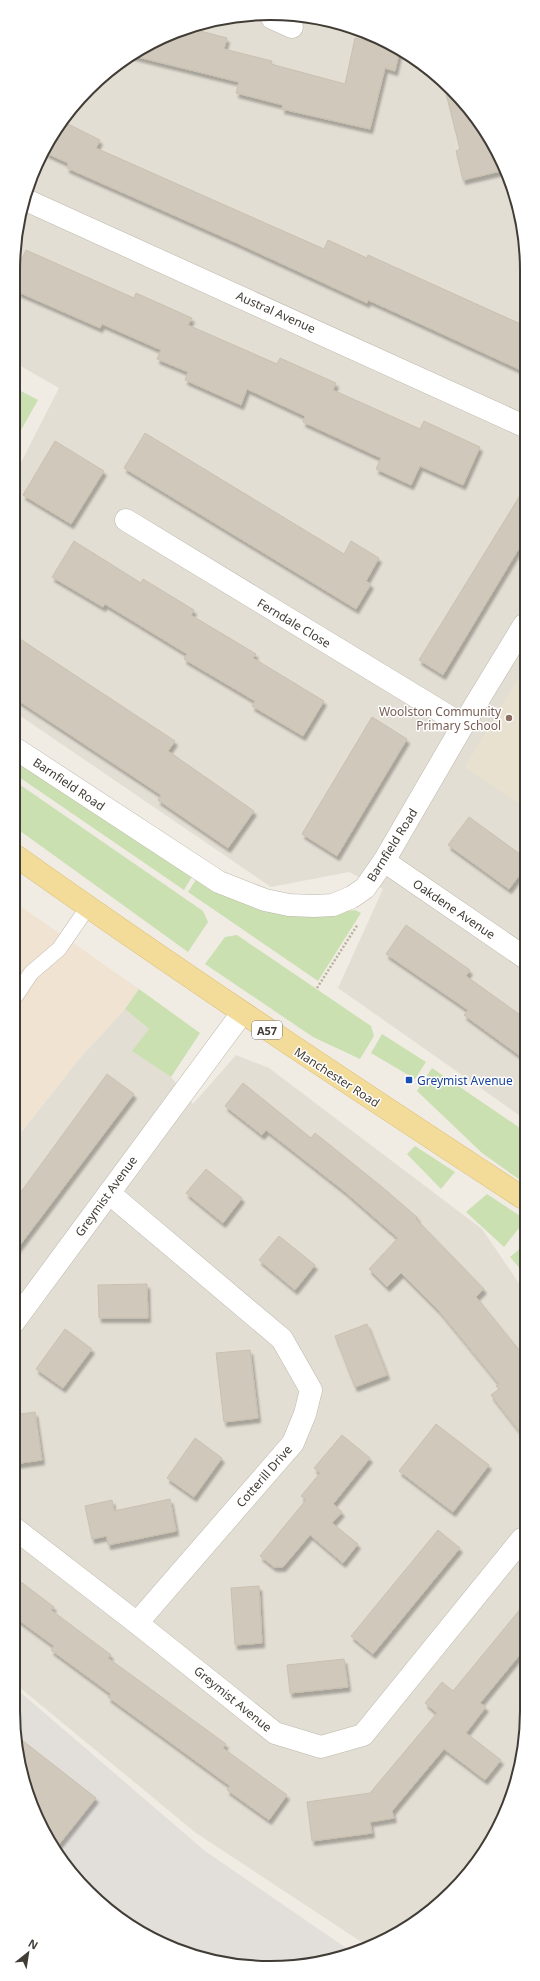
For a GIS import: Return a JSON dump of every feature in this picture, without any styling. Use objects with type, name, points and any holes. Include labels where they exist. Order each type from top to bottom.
[{"type":"main road","name":"Manchester Road","points":[[20,859],[242,1012],[520,1196]]},
{"type":"street","points":[[277,20],[292,27]]},
{"type":"street","name":"Austral Avenue","points":[[30,202],[520,424]]},
{"type":"street","name":"Ferndale Close","points":[[126,520],[463,725]]},
{"type":"street","name":"Barnfield Road","points":[[20,752],[199,871],[219,882],[265,900],[289,905],[333,905],[352,897],[365,888],[384,861],[463,725],[520,632]]},
{"type":"street","name":"Oakdene Avenue","points":[[384,861],[520,954]]},
{"type":"street","name":"Greymist Avenue","points":[[20,1314],[242,1012]]},
{"type":"street","name":"Cotterill Drive","points":[[109,1193],[282,1339],[311,1390],[305,1414],[293,1443],[137,1623]]},
{"type":"street","name":"Greymist Avenue","points":[[20,1533],[137,1623],[275,1733],[320,1747],[363,1735],[520,1541]]},
{"type":"lane","points":[[20,990],[31,973],[59,949],[88,907]]},
{"type":"path","points":[[317,988],[358,923]]},
{"type":"shaded area","points":[[270,20],[303,22],[350,33],[395,53],[435,82],[458,105],[487,145],[501,174],[511,205],[518,237],[520,270],[520,1116],[338,988],[383,889],[349,872],[271,887],[20,716],[20,464],[59,388],[20,366],[20,270],[22,237],[29,205],[39,174],[53,145],[62,131],[93,93],[131,62],[145,53],[190,33],[237,22]]},
{"type":"shaded area","name":"Woolston Community Primary School","points":[[520,676],[520,804],[465,767]]},
{"type":"shaded area","points":[[20,906],[139,989],[125,1009],[79,1059],[20,1133]]},
{"type":"shaded area","points":[[125,1009],[149,1029],[133,1051],[171,1077],[193,1104],[236,1055],[269,1068],[482,1229],[520,1285],[520,1711],[518,1744],[515,1760],[507,1791],[494,1822],[478,1850],[458,1876],[435,1899],[409,1919],[395,1928],[363,1943],[196,1833],[20,1688],[20,1134],[79,1059]]},
{"type":"shaded area","points":[[20,1692],[205,1851],[347,1949],[303,1959],[270,1961],[237,1959],[221,1956],[190,1948],[159,1935],[131,1919],[105,1899],[82,1876],[62,1850],[53,1836],[39,1807],[33,1791],[22,1744]]},
{"type":"green space","points":[[20,391],[38,400],[20,432]]},
{"type":"green space","points":[[20,757],[193,875],[184,890],[20,778]]},
{"type":"green space","points":[[20,785],[203,911],[208,922],[188,952],[20,831]]},
{"type":"green space","points":[[197,878],[332,913],[355,910],[361,913],[318,981],[188,892]]},
{"type":"green space","points":[[237,935],[371,1026],[374,1036],[360,1059],[313,1037],[205,964],[225,937]]},
{"type":"green space","points":[[139,989],[200,1033],[171,1077],[132,1051],[149,1029],[125,1009]]},
{"type":"green space","points":[[382,1034],[426,1062],[415,1079],[371,1053]]},
{"type":"green space","points":[[432,1068],[520,1128],[520,1180],[482,1153],[417,1091]]},
{"type":"green space","points":[[415,1146],[455,1172],[441,1189],[407,1154]]},
{"type":"green space","points":[[487,1194],[520,1216],[520,1227],[504,1247],[466,1212]]},
{"type":"green space","points":[[520,1249],[520,1269],[510,1257]]},
{"type":"building","points":[[199,31],[227,38],[224,49],[272,61],[271,64],[345,84],[355,38],[374,43],[399,55],[395,71],[385,68],[370,129],[282,109],[283,105],[236,93],[239,82],[139,57],[174,39]]},
{"type":"building","points":[[446,92],[478,131],[487,145],[500,171],[463,180],[456,151],[460,149]]},
{"type":"building","points":[[68,124],[100,140],[96,148],[324,249],[328,240],[367,258],[368,255],[520,324],[520,370],[368,300],[367,303],[239,244],[67,168],[68,163],[48,154]]},
{"type":"building","points":[[26,250],[134,298],[136,293],[192,318],[188,325],[277,364],[280,358],[336,383],[333,390],[420,429],[424,421],[480,447],[463,485],[420,466],[411,485],[376,469],[381,458],[303,422],[305,416],[247,389],[241,405],[185,380],[188,372],[157,359],[161,350],[102,324],[100,328],[20,293],[21,262]]},
{"type":"building","points":[[145,433],[344,554],[351,541],[379,558],[366,581],[371,584],[356,609],[124,468]]},
{"type":"building","points":[[55,441],[104,471],[71,524],[23,495]]},
{"type":"building","points":[[520,496],[520,547],[443,675],[419,660]]},
{"type":"building","points":[[74,541],[141,583],[143,579],[194,610],[191,615],[256,654],[253,658],[324,701],[303,736],[252,706],[255,701],[184,659],[187,654],[105,604],[103,607],[52,577]]},
{"type":"building","points":[[20,639],[175,741],[168,751],[254,811],[228,848],[158,800],[161,795],[20,702]]},
{"type":"building","points":[[372,717],[407,739],[337,856],[302,834]]},
{"type":"building","points":[[469,817],[520,854],[520,874],[509,889],[448,845]]},
{"type":"building","points":[[406,925],[470,970],[466,976],[520,1015],[520,1056],[464,1015],[468,1010],[386,954]]},
{"type":"building","points":[[107,1074],[134,1094],[20,1245],[20,1193]]},
{"type":"building","points":[[243,1083],[311,1138],[315,1133],[418,1218],[416,1219],[484,1289],[476,1297],[520,1351],[520,1432],[491,1395],[499,1389],[496,1386],[499,1384],[440,1312],[401,1273],[387,1287],[369,1269],[398,1238],[344,1191],[266,1130],[262,1135],[225,1106]]},
{"type":"building","points":[[206,1169],[242,1198],[223,1223],[186,1193]]},
{"type":"building","points":[[279,1236],[315,1265],[295,1290],[259,1260]]},
{"type":"building","points":[[147,1284],[148,1318],[99,1318],[98,1285]]},
{"type":"building","points":[[367,1324],[387,1375],[355,1387],[335,1336]]},
{"type":"building","points":[[65,1329],[92,1349],[63,1388],[36,1369]]},
{"type":"building","points":[[250,1350],[258,1418],[224,1422],[216,1353]]},
{"type":"building","points":[[35,1412],[42,1460],[20,1463],[20,1414]]},
{"type":"building","points":[[436,1424],[489,1465],[453,1512],[399,1471]]},
{"type":"building","points":[[342,1435],[370,1458],[333,1504],[342,1512],[332,1523],[358,1544],[343,1563],[310,1535],[283,1567],[274,1567],[260,1556],[306,1500],[301,1496],[320,1473],[314,1468]]},
{"type":"building","points":[[195,1438],[222,1458],[194,1497],[167,1478]]},
{"type":"building","points":[[170,1499],[176,1531],[108,1545],[107,1536],[92,1539],[85,1506],[112,1500],[114,1511]]},
{"type":"building","points":[[438,1530],[460,1548],[373,1654],[351,1636]]},
{"type":"building","points":[[20,1581],[54,1607],[51,1610],[111,1655],[108,1658],[226,1744],[223,1748],[287,1795],[269,1820],[227,1790],[230,1786],[108,1697],[111,1694],[51,1650],[54,1646],[20,1621]]},
{"type":"building","points":[[259,1586],[262,1643],[235,1645],[231,1588]]},
{"type":"building","points":[[520,1609],[520,1654],[480,1703],[486,1707],[466,1733],[501,1760],[485,1780],[444,1749],[392,1811],[394,1818],[370,1822],[372,1833],[312,1841],[307,1802],[370,1793],[437,1713],[425,1703],[442,1682],[453,1691]]},
{"type":"building","points":[[344,1659],[348,1687],[290,1693],[287,1665]]},
{"type":"building","points":[[22,1740],[96,1798],[59,1845],[46,1822],[33,1791]]},
{"type":"place","name":"Woolston Community Primary School","points":[[509,718]]},
{"type":"place","name":"Greymist Avenue","points":[[409,1080]]}]
